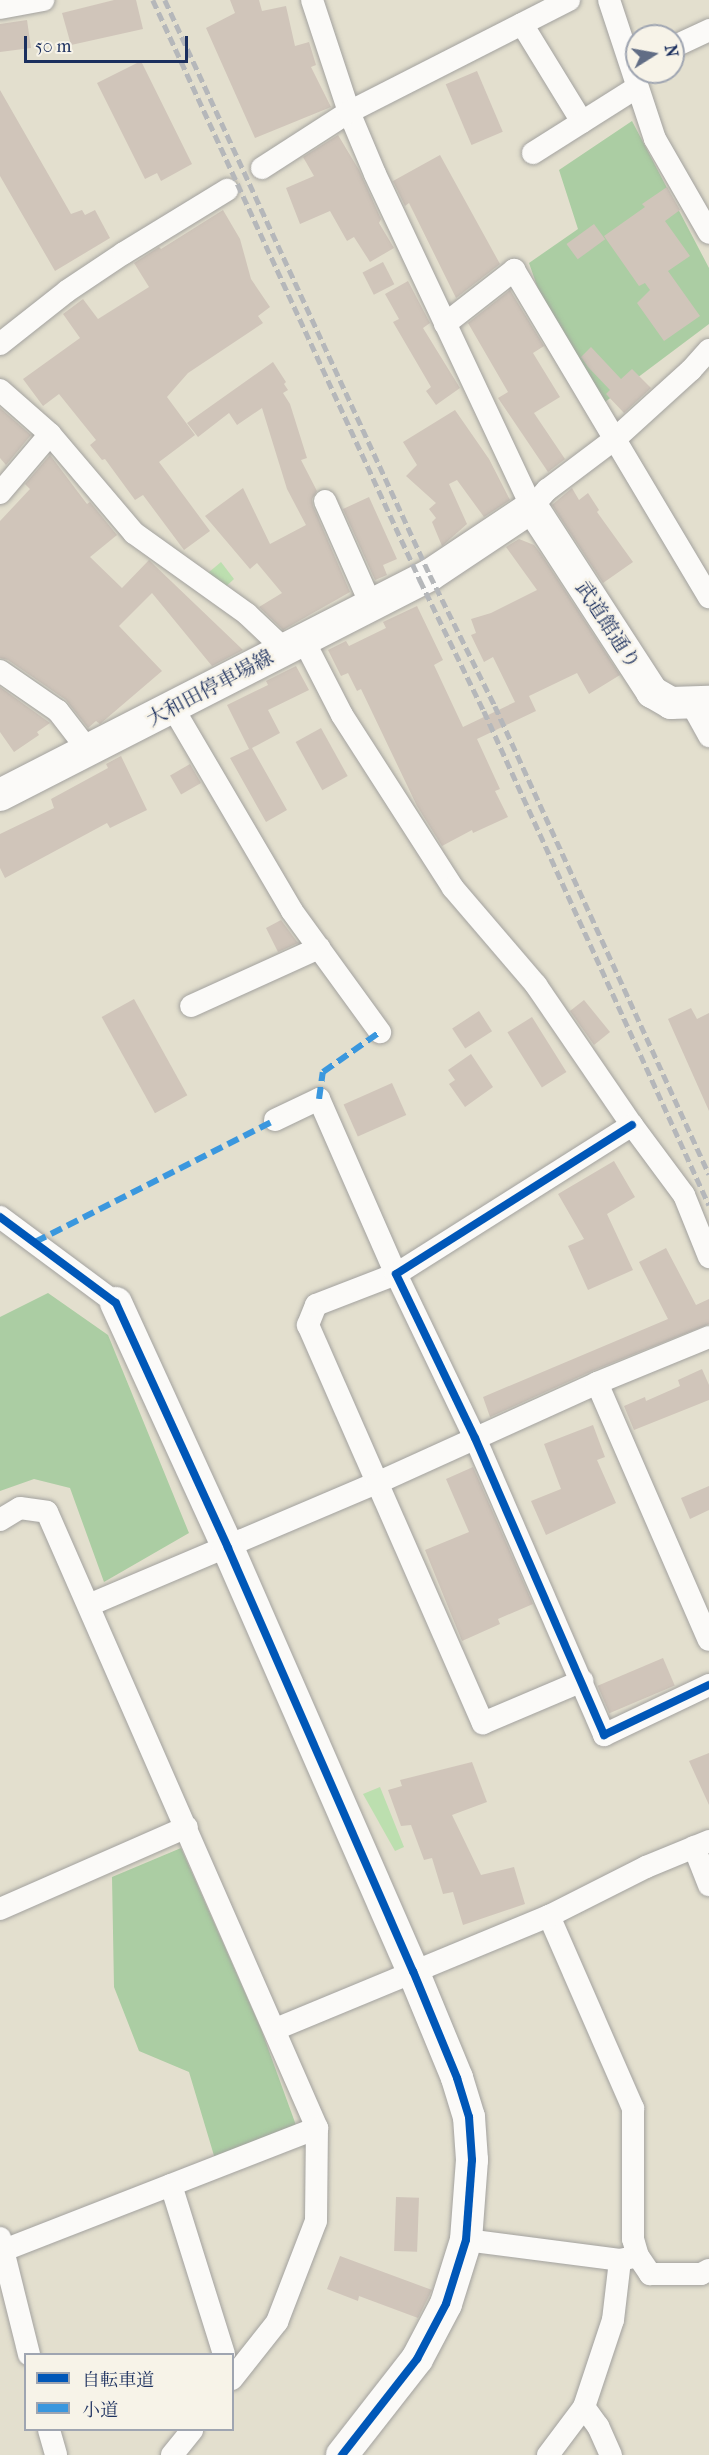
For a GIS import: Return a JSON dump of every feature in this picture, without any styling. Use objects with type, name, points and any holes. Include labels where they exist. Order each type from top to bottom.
[{"type":"street","points":[[0,8],[43,0]]},
{"type":"street","points":[[312,0],[349,112],[375,174],[532,507],[547,490],[616,438],[709,350]]},
{"type":"street","points":[[262,168],[349,112],[569,0]]},
{"type":"street","points":[[609,0],[625,46]]},
{"type":"street","points":[[522,24],[582,122]]},
{"type":"street","points":[[685,41],[709,30]]},
{"type":"street","points":[[534,153],[582,122],[625,83]]},
{"type":"street","points":[[638,84],[655,139],[709,233]]},
{"type":"street","points":[[0,344],[67,291],[227,190]]},
{"type":"street","points":[[445,324],[514,270],[709,597]]},
{"type":"street","points":[[0,390],[50,434],[134,533],[247,614],[294,644],[453,888],[536,985],[632,1125],[684,1195],[709,1257]]},
{"type":"street","points":[[0,493],[50,434]]},
{"type":"street","points":[[325,501],[371,605]]},
{"type":"street","name":"大和田停車場線","points":[[0,795],[420,580],[496,533],[532,507]]},
{"type":"street","name":"武道館通り","points":[[532,507],[652,692],[671,703],[700,703]]},
{"type":"street","points":[[0,671],[58,711],[88,750]]},
{"type":"street","points":[[700,703],[709,736]]},
{"type":"street","points":[[173,708],[292,911],[380,1032]]},
{"type":"street","points":[[191,1006],[319,948]]},
{"type":"street","points":[[275,1120],[320,1099],[396,1274],[475,1438],[604,1735],[709,1685]]},
{"type":"street","points":[[582,1681],[483,1723],[308,1325],[316,1305],[396,1274],[632,1125]]},
{"type":"street","points":[[0,1217],[116,1303],[228,1548],[413,1971],[457,2078],[469,2117],[472,2160],[466,2240],[446,2304],[417,2359],[342,2455]]},
{"type":"street","points":[[89,1605],[228,1548],[597,1383],[709,1337]]},
{"type":"street","points":[[597,1383],[709,1640]]},
{"type":"street","points":[[0,1520],[20,1508],[47,1512],[276,2029],[316,2127],[316,2221],[277,2322],[234,2376]]},
{"type":"street","points":[[0,1909],[187,1827]]},
{"type":"street","points":[[276,2029],[549,1916],[646,1867],[701,1844],[709,1885]]},
{"type":"street","points":[[548,2455],[584,2407],[613,2320],[633,2239],[633,2108],[549,1916]]},
{"type":"street","points":[[28,2353],[8,2309],[1,2244],[171,2185],[316,2127]]},
{"type":"street","points":[[171,2185],[223,2353]]},
{"type":"street","points":[[466,2240],[629,2258],[650,2274],[701,2274],[709,2270]]},
{"type":"street","points":[[584,2407],[598,2426],[611,2455]]},
{"type":"street","points":[[49,2431],[56,2455]]},
{"type":"street","points":[[172,2455],[191,2431]]},
{"type":"green space","points":[[632,121],[709,268],[709,324],[605,402],[544,306],[529,263],[578,229],[559,170]]},
{"type":"green space","points":[[221,562],[234,579],[220,592],[202,578]]},
{"type":"green space","points":[[48,1293],[108,1335],[189,1533],[104,1582],[70,1488],[34,1479],[0,1491],[0,1317]]},
{"type":"green space","points":[[380,1787],[404,1847],[395,1851],[363,1794]]},
{"type":"green space","points":[[181,1848],[261,2029],[297,2128],[215,2159],[189,2072],[139,2051],[114,1987],[112,1877]]},
{"type":"building","points":[[114,0],[136,0],[143,29],[71,45],[62,13]]},
{"type":"building","points":[[230,0],[259,0],[262,11],[286,6],[295,46],[309,42],[316,65],[311,67],[331,107],[255,138],[206,28],[235,13]]},
{"type":"building","points":[[27,20],[31,48],[0,52],[0,24]]},
{"type":"building","points":[[141,61],[192,164],[161,181],[157,173],[145,179],[97,83]]},
{"type":"building","points":[[477,71],[503,132],[471,145],[446,84]]},
{"type":"building","points":[[0,90],[71,214],[82,210],[85,215],[95,210],[110,238],[55,271],[0,176]]},
{"type":"building","points":[[338,135],[359,170],[381,219],[379,223],[394,248],[370,262],[354,237],[347,241],[330,211],[300,224],[286,188],[314,176],[303,157]]},
{"type":"building","points":[[440,155],[500,264],[456,298],[409,203],[405,206],[393,181]]},
{"type":"building","points":[[667,187],[680,210],[665,221],[690,256],[668,271],[700,316],[664,341],[637,303],[650,290],[645,283],[639,286],[604,236],[645,207],[642,204]]},
{"type":"building","points":[[223,210],[240,239],[251,279],[270,307],[258,316],[263,323],[188,373],[167,397],[195,435],[159,462],[210,531],[184,550],[143,495],[135,500],[105,459],[102,460],[90,445],[96,440],[59,394],[43,406],[23,379],[80,338],[63,314],[83,299],[98,319],[149,287],[134,263]]},
{"type":"building","points":[[594,224],[605,239],[578,259],[566,244]]},
{"type":"building","points":[[383,262],[394,284],[374,295],[363,272]]},
{"type":"building","points":[[408,281],[430,323],[423,328],[460,388],[436,405],[426,391],[431,387],[393,322],[399,319],[385,294]]},
{"type":"building","points":[[510,290],[544,346],[533,353],[560,397],[534,413],[565,459],[548,472],[498,398],[508,392],[468,323]]},
{"type":"building","points":[[591,347],[621,379],[632,369],[651,388],[624,413],[606,394],[610,390],[581,357]]},
{"type":"building","points":[[273,362],[286,382],[284,384],[288,390],[283,393],[290,404],[307,458],[301,460],[317,491],[312,499],[313,506],[350,592],[283,630],[259,607],[282,593],[257,563],[250,569],[205,516],[243,488],[270,544],[306,525],[287,489],[262,408],[237,425],[229,413],[198,437],[187,423]]},
{"type":"building","points":[[0,408],[31,435],[6,465],[0,458]]},
{"type":"building","points":[[455,410],[489,459],[510,500],[484,517],[457,480],[449,484],[467,524],[442,546],[432,522],[436,518],[429,509],[436,503],[406,476],[417,465],[403,442]]},
{"type":"building","points":[[50,455],[87,504],[90,502],[117,535],[90,557],[122,588],[149,560],[243,650],[212,666],[152,593],[119,626],[162,671],[100,724],[96,721],[88,728],[66,700],[8,660],[0,658],[0,521],[30,489],[25,484]]},
{"type":"building","points":[[572,488],[579,500],[588,493],[599,510],[597,512],[633,562],[603,583],[552,505]]},
{"type":"building","points":[[369,497],[397,559],[383,565],[387,575],[375,580],[343,509]]},
{"type":"building","points":[[519,539],[534,545],[541,554],[620,675],[589,694],[577,673],[529,696],[536,711],[477,739],[500,789],[495,791],[508,817],[473,833],[472,830],[442,846],[417,806],[361,689],[357,691],[348,673],[341,676],[328,650],[346,641],[349,646],[386,628],[383,622],[417,606],[443,660],[434,665],[463,727],[515,702],[493,657],[484,662],[471,635],[476,633],[471,619],[491,613],[537,590],[506,547]]},
{"type":"building","points":[[296,666],[309,690],[268,710],[280,733],[252,748],[287,810],[266,822],[230,758],[249,749],[227,705],[268,685],[266,681]]},
{"type":"building","points":[[0,687],[50,723],[37,732],[39,735],[14,752],[0,732]]},
{"type":"building","points":[[321,728],[348,776],[322,790],[296,742]]},
{"type":"building","points":[[121,756],[147,810],[110,828],[107,823],[5,878],[0,868],[0,834],[54,808],[51,799],[108,768],[106,764]]},
{"type":"building","points":[[190,764],[201,783],[181,795],[170,776]]},
{"type":"building","points":[[281,920],[298,943],[278,952],[266,928]]},
{"type":"building","points":[[134,999],[187,1095],[155,1113],[102,1017]]},
{"type":"building","points":[[584,1000],[610,1032],[594,1045],[570,1011]]},
{"type":"building","points":[[691,1008],[697,1019],[709,1013],[709,1111],[668,1019]]},
{"type":"building","points":[[479,1011],[492,1031],[465,1049],[452,1028]]},
{"type":"building","points":[[532,1017],[566,1072],[542,1087],[507,1032]]},
{"type":"building","points":[[471,1054],[493,1087],[465,1107],[449,1084],[455,1080],[448,1070]]},
{"type":"building","points":[[392,1083],[406,1115],[358,1137],[344,1105]]},
{"type":"building","points":[[614,1161],[635,1197],[607,1214],[633,1270],[588,1290],[568,1246],[584,1239],[558,1194]]},
{"type":"building","points":[[666,1248],[696,1305],[709,1299],[709,1324],[592,1371],[490,1417],[483,1397],[668,1319],[639,1262]]},
{"type":"building","points":[[702,1369],[709,1385],[709,1400],[634,1430],[624,1406],[645,1397],[646,1401],[680,1386],[678,1380]]},
{"type":"building","points":[[593,1425],[605,1457],[597,1460],[616,1503],[546,1535],[531,1501],[561,1489],[544,1444]]},
{"type":"building","points":[[473,1467],[533,1604],[498,1619],[500,1624],[462,1641],[425,1550],[469,1532],[446,1479]]},
{"type":"building","points":[[709,1486],[709,1510],[690,1519],[681,1498]]},
{"type":"building","points":[[663,1658],[675,1686],[609,1713],[598,1686]]},
{"type":"building","points":[[709,1753],[709,1805],[689,1761]]},
{"type":"building","points":[[472,1762],[487,1802],[452,1815],[481,1875],[514,1867],[525,1904],[463,1925],[453,1892],[443,1894],[432,1858],[424,1860],[411,1825],[401,1826],[388,1790],[402,1786],[400,1780]]},
{"type":"building","points":[[396,2197],[419,2198],[417,2252],[394,2251]]},
{"type":"building","points":[[340,2256],[432,2290],[418,2318],[359,2296],[358,2301],[327,2289]]},
{"type":"railway","points":[[153,0],[420,580],[484,711],[709,1205]]},
{"type":"railway","points":[[165,0],[430,575],[495,706],[709,1174]]},
{"type":"marked path","points":[[319,1099],[323,1072],[380,1032]]},
{"type":"marked path","points":[[35,1242],[275,1120]]},
{"type":"cycle path","points":[[632,1125],[396,1274],[475,1438],[604,1735],[709,1685]]},
{"type":"cycle path","points":[[0,1217],[116,1303],[228,1548],[413,1971],[457,2078],[469,2117],[472,2160],[466,2240],[446,2304],[417,2359],[342,2455]]}]
